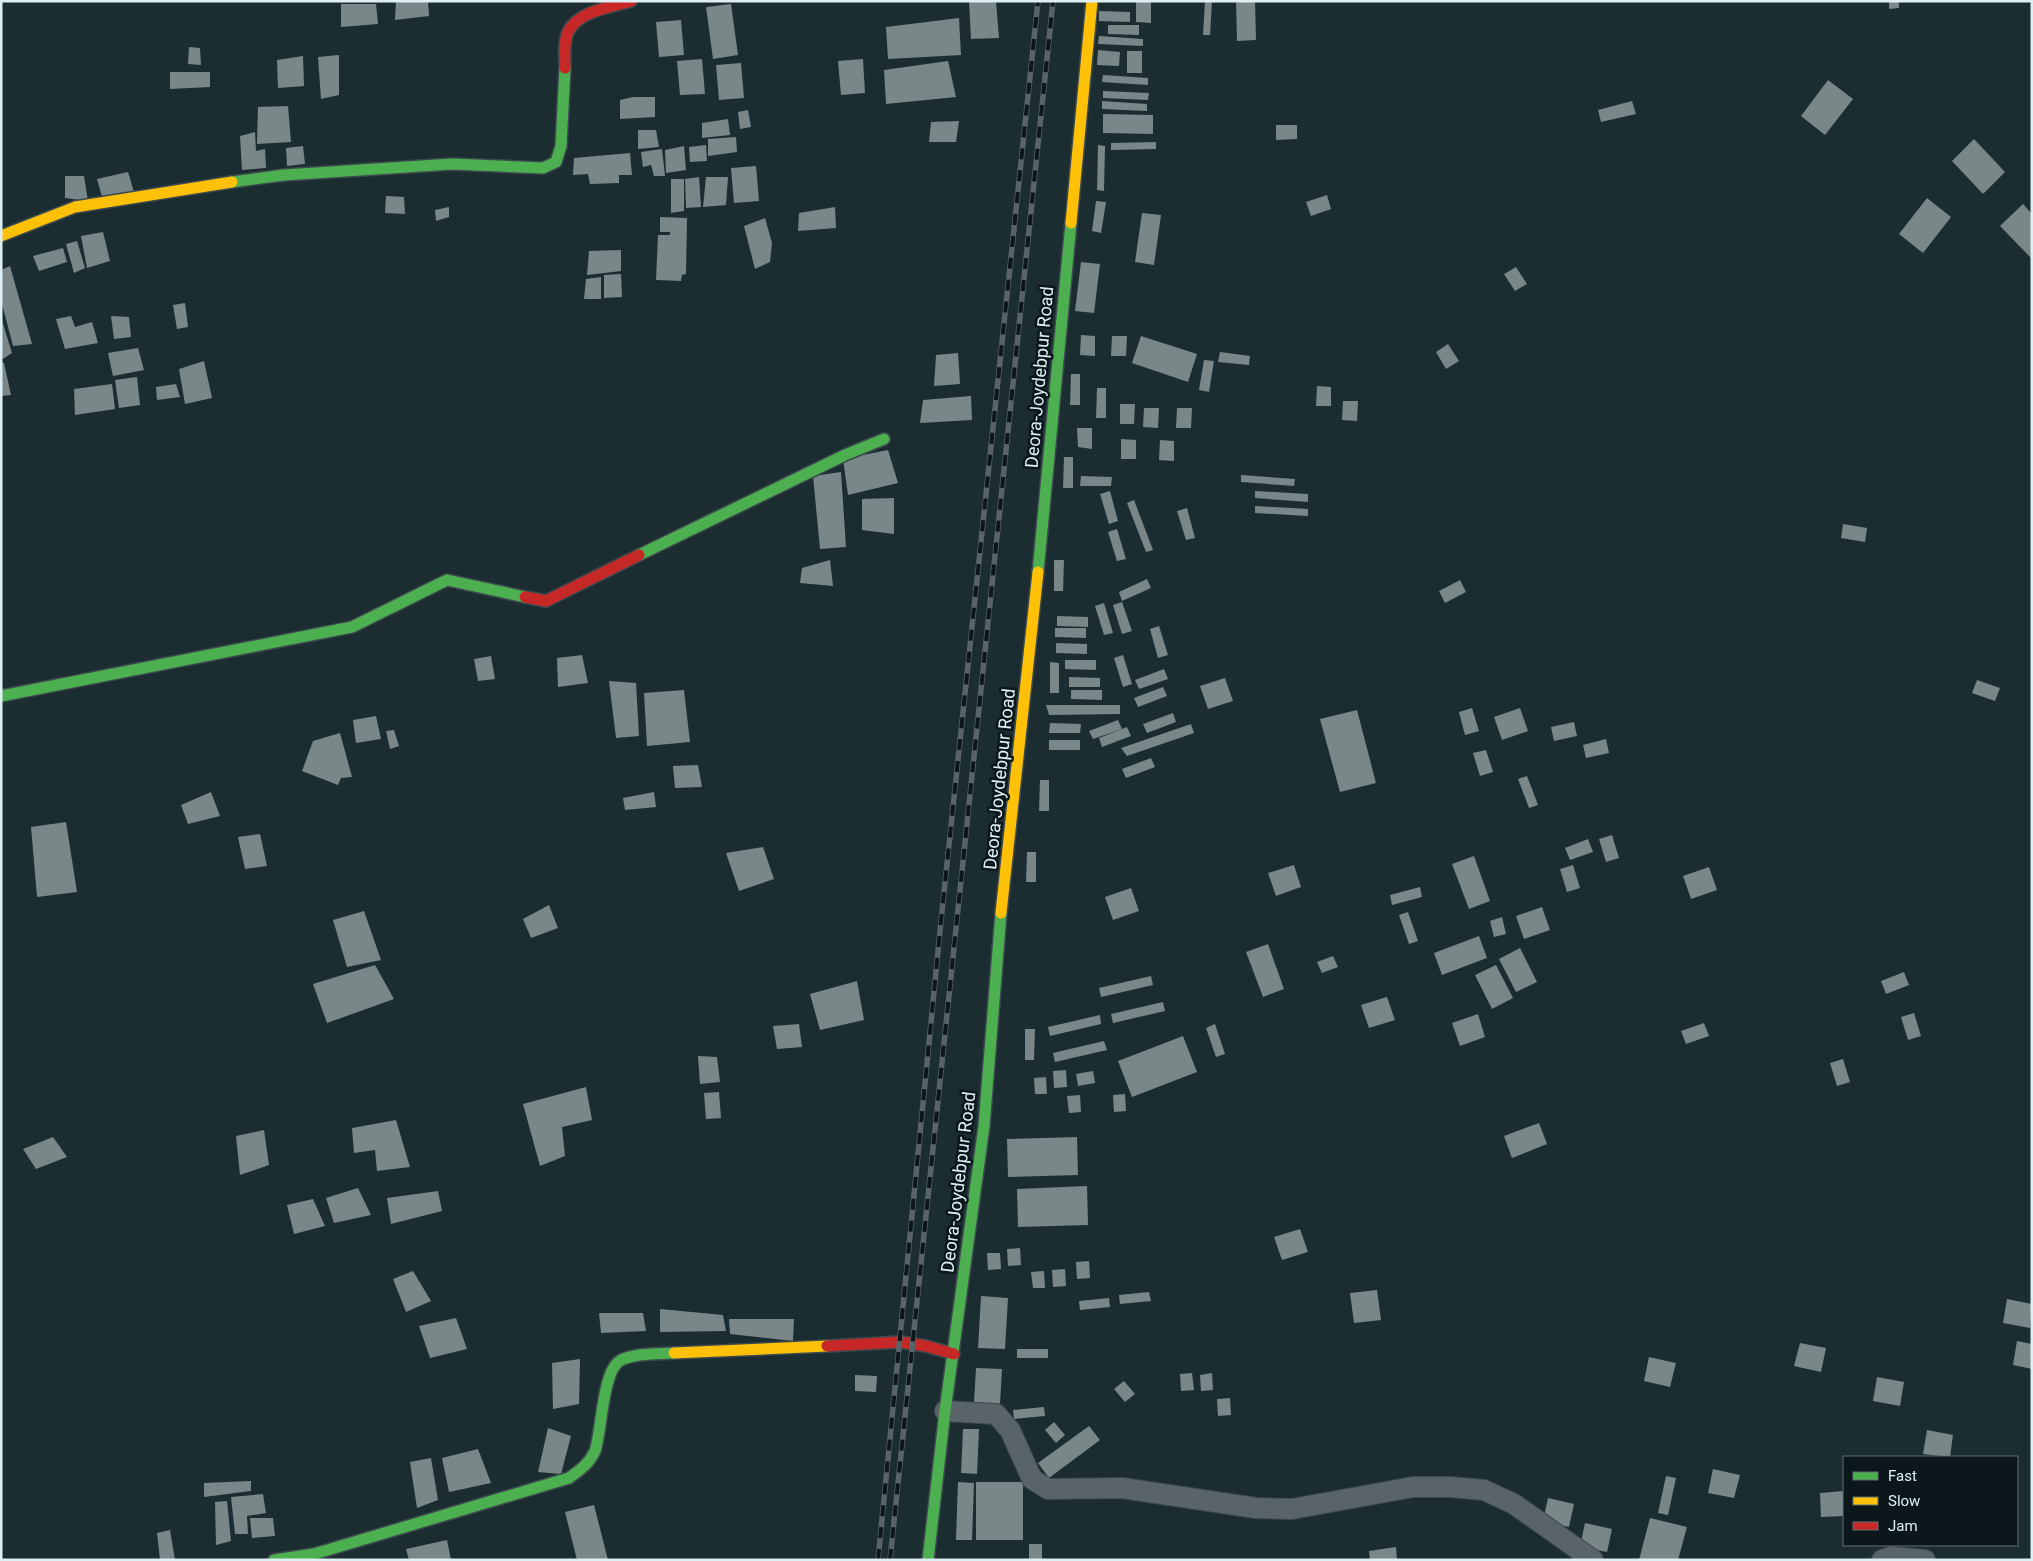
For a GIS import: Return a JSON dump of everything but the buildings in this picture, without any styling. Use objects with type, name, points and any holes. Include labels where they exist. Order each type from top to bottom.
[{"type":"street","points":[[1,236],[75,207],[197,186],[284,175],[452,164],[543,168],[556,162],[562,146],[565,44],[568,32],[577,20],[589,14],[631,1]]},
{"type":"street","name":"Deora-Joydebpur Road","points":[[928,1560],[945,1411],[984,1126],[1000,926],[1031,652],[1092,1]]},
{"type":"street","points":[[1,696],[352,627],[446,580],[546,601],[836,459],[884,438]]},
{"type":"street","points":[[274,1560],[314,1554],[569,1478],[586,1466],[595,1450],[609,1376],[619,1361],[638,1355],[900,1342],[926,1346],[954,1354]]},
{"type":"street","points":[[945,1411],[996,1414],[1010,1430],[1032,1479],[1048,1490],[1122,1488],[1256,1508],[1292,1509],[1413,1487],[1450,1487],[1484,1490],[1514,1504],[1593,1560]]},
{"type":"street","points":[[1882,1560],[1891,1557],[1925,1560]]},
{"type":"railway","points":[[878,1560],[941,921],[1038,1]]},
{"type":"railway","points":[[890,1560],[1053,1]]},
{"type":"traffic: fast","points":[[232,182],[284,175],[452,164],[543,168],[556,162],[561,146],[565,68]]},
{"type":"traffic: fast","points":[[1038,572],[1071,223]]},
{"type":"traffic: fast","points":[[639,555],[845,455],[884,439]]},
{"type":"traffic: fast","points":[[1,696],[352,627],[447,580],[525,597]]},
{"type":"traffic: fast","points":[[928,1560],[945,1411],[984,1126],[1001,913]]},
{"type":"traffic: fast","points":[[274,1560],[314,1554],[569,1478],[593,1456],[606,1388],[615,1366],[621,1360],[634,1356],[674,1353]]},
{"type":"traffic: slow","points":[[1071,223],[1092,1]]},
{"type":"traffic: slow","points":[[1,236],[75,207],[232,182]]},
{"type":"traffic: slow","points":[[1001,913],[1038,572]]},
{"type":"traffic: slow","points":[[674,1353],[827,1346]]},
{"type":"traffic: jam","points":[[565,68],[565,41],[573,25],[579,19],[596,11],[631,1]]},
{"type":"traffic: jam","points":[[525,597],[546,601],[639,555]]},
{"type":"traffic: jam","points":[[827,1346],[900,1342],[926,1346],[954,1354]]}]
